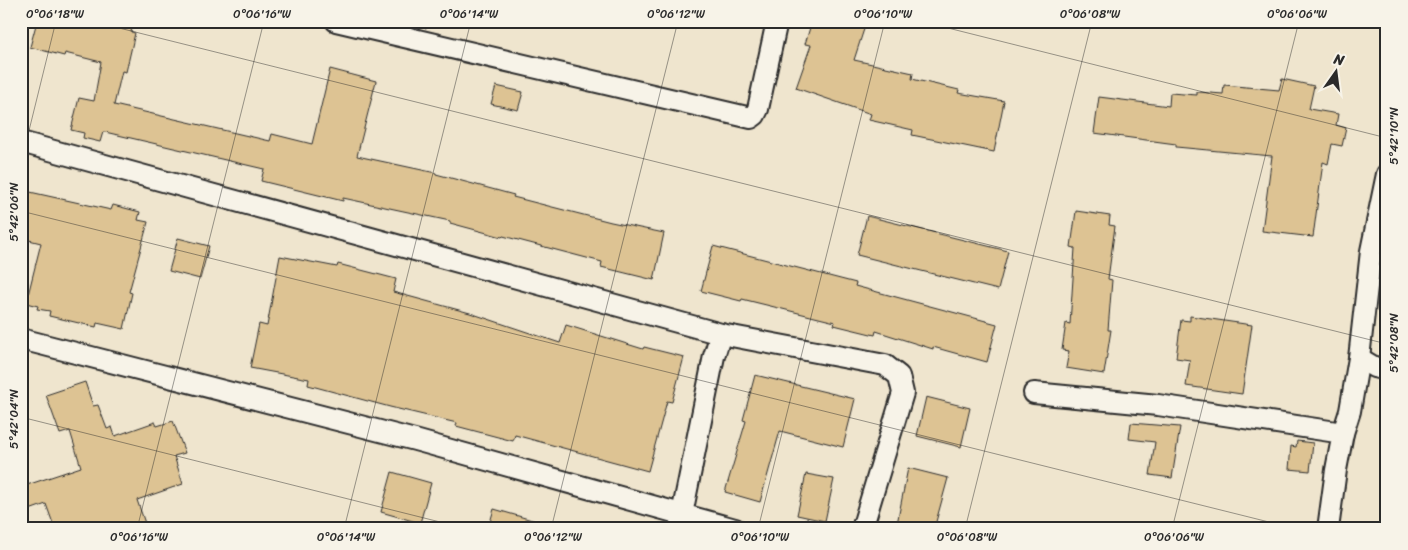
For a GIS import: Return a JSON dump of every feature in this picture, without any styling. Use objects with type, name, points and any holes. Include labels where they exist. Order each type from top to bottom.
[{"type":"street","points":[[336,21],[751,118],[758,109],[777,21]]},
{"type":"street","points":[[21,142],[721,334],[885,365],[899,376],[903,393],[862,529]]},
{"type":"street","points":[[1328,529],[1336,470],[1343,433],[1350,411],[1359,358],[1371,251],[1387,174]]},
{"type":"street","points":[[681,521],[714,356],[721,334]]},
{"type":"street","points":[[21,339],[415,440],[681,521],[735,529]]},
{"type":"street","points":[[1359,358],[1374,367],[1387,370]]},
{"type":"street","points":[[1034,393],[1158,406],[1343,433]]},
{"type":"building","points":[[37,21],[90,21],[115,27],[116,23],[132,27],[131,32],[135,33],[126,72],[122,71],[114,105],[270,141],[272,134],[312,144],[330,69],[376,81],[357,156],[436,173],[514,195],[513,197],[611,222],[664,233],[654,280],[601,267],[602,262],[450,223],[450,221],[343,198],[343,201],[261,181],[264,169],[105,132],[103,132],[100,142],[83,138],[84,133],[71,130],[79,98],[94,101],[101,62],[65,53],[64,56],[30,47]]},
{"type":"building","points":[[812,21],[849,21],[865,26],[854,60],[913,73],[912,79],[959,90],[958,93],[1004,101],[994,152],[912,135],[913,130],[869,120],[871,114],[796,88],[811,45],[805,44]]},
{"type":"building","points":[[1282,79],[1314,86],[1309,109],[1338,114],[1336,125],[1346,128],[1342,146],[1332,144],[1328,164],[1323,162],[1313,237],[1262,231],[1272,156],[1176,147],[1176,144],[1094,133],[1099,97],[1169,106],[1170,93],[1197,95],[1197,92],[1223,94],[1224,85],[1279,90]]},
{"type":"building","points":[[496,86],[523,92],[518,110],[491,104]]},
{"type":"building","points":[[21,190],[111,210],[113,205],[140,212],[138,220],[148,222],[129,292],[132,293],[124,329],[97,323],[96,327],[49,316],[50,311],[37,309],[38,306],[26,303],[41,243],[21,238]]},
{"type":"building","points":[[1076,211],[1110,216],[1109,225],[1115,226],[1108,279],[1112,280],[1108,330],[1111,330],[1104,374],[1066,368],[1069,351],[1062,350],[1066,323],[1070,324],[1075,248],[1071,247]]},
{"type":"building","points":[[867,216],[1008,251],[998,290],[857,255]]},
{"type":"building","points":[[178,238],[209,246],[200,279],[169,271]]},
{"type":"building","points":[[713,246],[856,283],[855,286],[997,324],[987,362],[933,347],[933,349],[876,331],[875,335],[834,325],[835,322],[701,291]]},
{"type":"building","points":[[280,256],[337,267],[338,264],[396,279],[393,292],[470,313],[560,343],[566,325],[643,349],[644,347],[684,357],[672,402],[667,401],[648,471],[515,435],[513,441],[456,426],[457,423],[308,385],[309,379],[250,368],[259,324],[267,326]]},
{"type":"building","points":[[1190,316],[1252,325],[1242,394],[1186,386],[1190,360],[1176,358],[1181,320],[1190,321]]},
{"type":"building","points":[[755,375],[855,399],[843,447],[780,431],[760,502],[725,492],[746,421],[743,420]]},
{"type":"building","points":[[85,382],[93,406],[98,405],[107,429],[112,427],[115,436],[155,422],[157,426],[173,421],[185,453],[174,456],[183,484],[137,500],[147,529],[55,529],[46,504],[21,513],[21,487],[81,467],[70,431],[60,434],[46,395]]},
{"type":"building","points":[[926,397],[970,408],[961,447],[917,436]]},
{"type":"building","points":[[1131,423],[1180,427],[1172,478],[1150,475],[1155,442],[1129,439]]},
{"type":"building","points":[[1297,441],[1313,443],[1310,471],[1289,469],[1291,446],[1296,447]]},
{"type":"building","points":[[908,468],[948,478],[934,529],[896,529]]},
{"type":"building","points":[[392,472],[431,483],[420,523],[381,512]]},
{"type":"building","points":[[806,474],[834,479],[825,521],[797,515]]},
{"type":"building","points":[[494,509],[546,524],[545,529],[488,529]]}]
